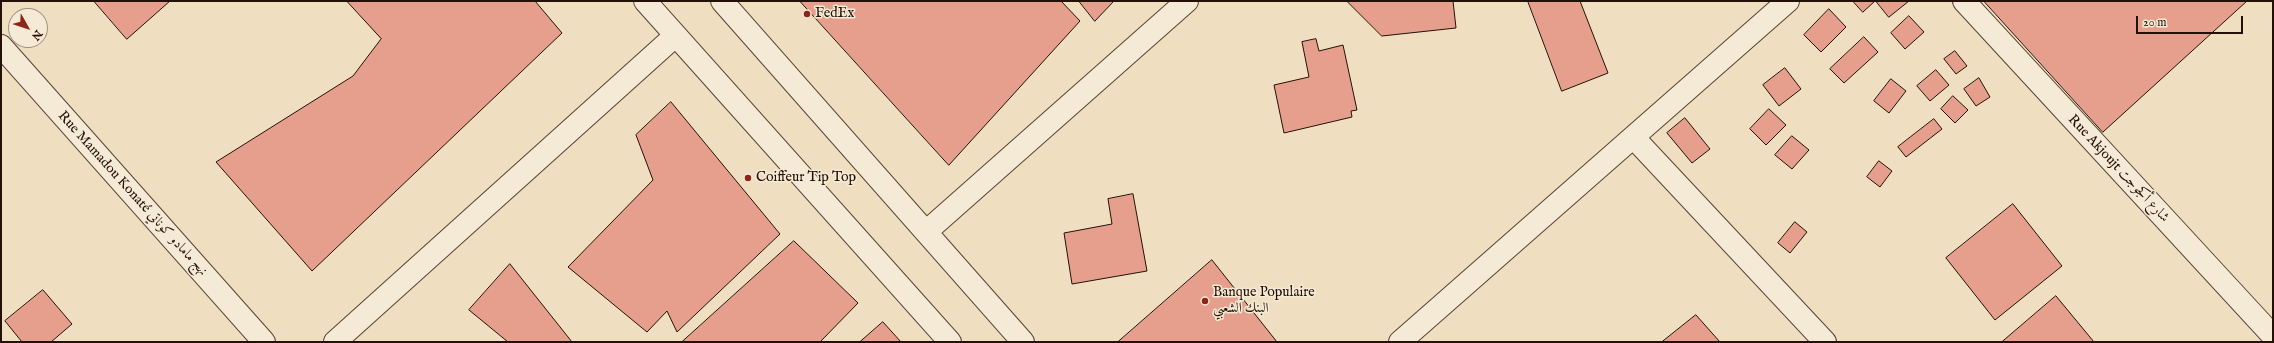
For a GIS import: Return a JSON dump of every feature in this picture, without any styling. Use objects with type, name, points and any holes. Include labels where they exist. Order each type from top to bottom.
[{"type":"street","points":[[645,1],[950,342]]},
{"type":"street","points":[[722,1],[927,231],[1023,342]]},
{"type":"street","points":[[927,231],[1187,1]]},
{"type":"street","points":[[1400,342],[1634,138],[1788,1]]},
{"type":"street","name":"Rue Akjoujt شارع أكجوجت","points":[[1964,1],[2273,336]]},
{"type":"street","points":[[335,342],[675,36]]},
{"type":"street","name":"Rue Mamadou Konaté نهج مامادو كوناتي","points":[[1,46],[264,342]]},
{"type":"street","points":[[1634,138],[1825,342]]},
{"type":"building","points":[[94,1],[170,1],[127,39]]},
{"type":"building","points":[[347,1],[535,1],[562,33],[312,271],[216,162],[353,76],[381,39]]},
{"type":"building","points":[[800,1],[1061,1],[1080,21],[949,165]]},
{"type":"building","points":[[1079,1],[1114,1],[1095,21]]},
{"type":"building","points":[[1347,1],[1453,1],[1456,28],[1382,36]]},
{"type":"building","points":[[1528,1],[1580,1],[1608,73],[1562,91]]},
{"type":"building","points":[[1853,1],[1875,1],[1863,12]]},
{"type":"building","points":[[1876,1],[1909,1],[1889,17]]},
{"type":"building","points":[[1984,1],[2247,1],[2103,132]]},
{"type":"building","points":[[1829,9],[1846,27],[1821,52],[1804,35]]},
{"type":"building","points":[[1909,16],[1924,32],[1905,49],[1891,33]]},
{"type":"building","points":[[1864,37],[1878,52],[1844,83],[1830,69]]},
{"type":"building","points":[[1316,39],[1319,51],[1343,45],[1357,110],[1351,111],[1352,117],[1284,133],[1274,85],[1309,77],[1302,42]]},
{"type":"building","points":[[1955,51],[1967,66],[1956,74],[1944,59]]},
{"type":"building","points":[[1785,68],[1801,89],[1779,106],[1763,85]]},
{"type":"building","points":[[1936,70],[1949,85],[1930,101],[1917,86]]},
{"type":"building","points":[[1979,78],[1990,97],[1976,106],[1964,89]]},
{"type":"building","points":[[1891,79],[1906,91],[1889,113],[1874,101]]},
{"type":"building","points":[[1953,96],[1968,110],[1955,123],[1941,109]]},
{"type":"building","points":[[671,102],[780,234],[677,332],[667,311],[647,332],[568,267],[653,180],[636,135]]},
{"type":"building","points":[[1769,109],[1786,125],[1766,145],[1750,129]]},
{"type":"building","points":[[1685,118],[1710,149],[1692,163],[1667,133]]},
{"type":"building","points":[[1934,119],[1942,129],[1906,157],[1898,147]]},
{"type":"building","points":[[1792,136],[1809,150],[1792,169],[1775,155]]},
{"type":"building","points":[[1879,161],[1892,171],[1880,187],[1867,177]]},
{"type":"building","points":[[1133,194],[1147,271],[1072,284],[1064,233],[1112,224],[1108,199]]},
{"type":"building","points":[[2013,204],[2062,266],[1995,320],[1946,258]]},
{"type":"building","points":[[1795,222],[1807,232],[1790,253],[1778,243]]},
{"type":"building","points":[[794,241],[858,303],[820,342],[682,342]]},
{"type":"building","name":"Banque Populaire البنك الشعبي","points":[[1212,260],[1277,342],[1118,342]]},
{"type":"building","points":[[510,264],[572,342],[508,342],[469,310]]},
{"type":"building","points":[[43,290],[72,324],[51,342],[22,342],[5,321]]},
{"type":"building","points":[[2056,296],[2094,342],[2002,342]]},
{"type":"building","points":[[1696,315],[1720,342],[1662,342]]},
{"type":"building","points":[[883,322],[901,342],[860,342]]},
{"type":"place","name":"FedEx","points":[[807,14]]},
{"type":"place","name":"Coiffeur Tip Top","points":[[748,178]]},
{"type":"place","name":"Banque Populaire البنك الشعبي","points":[[1205,301]]}]
